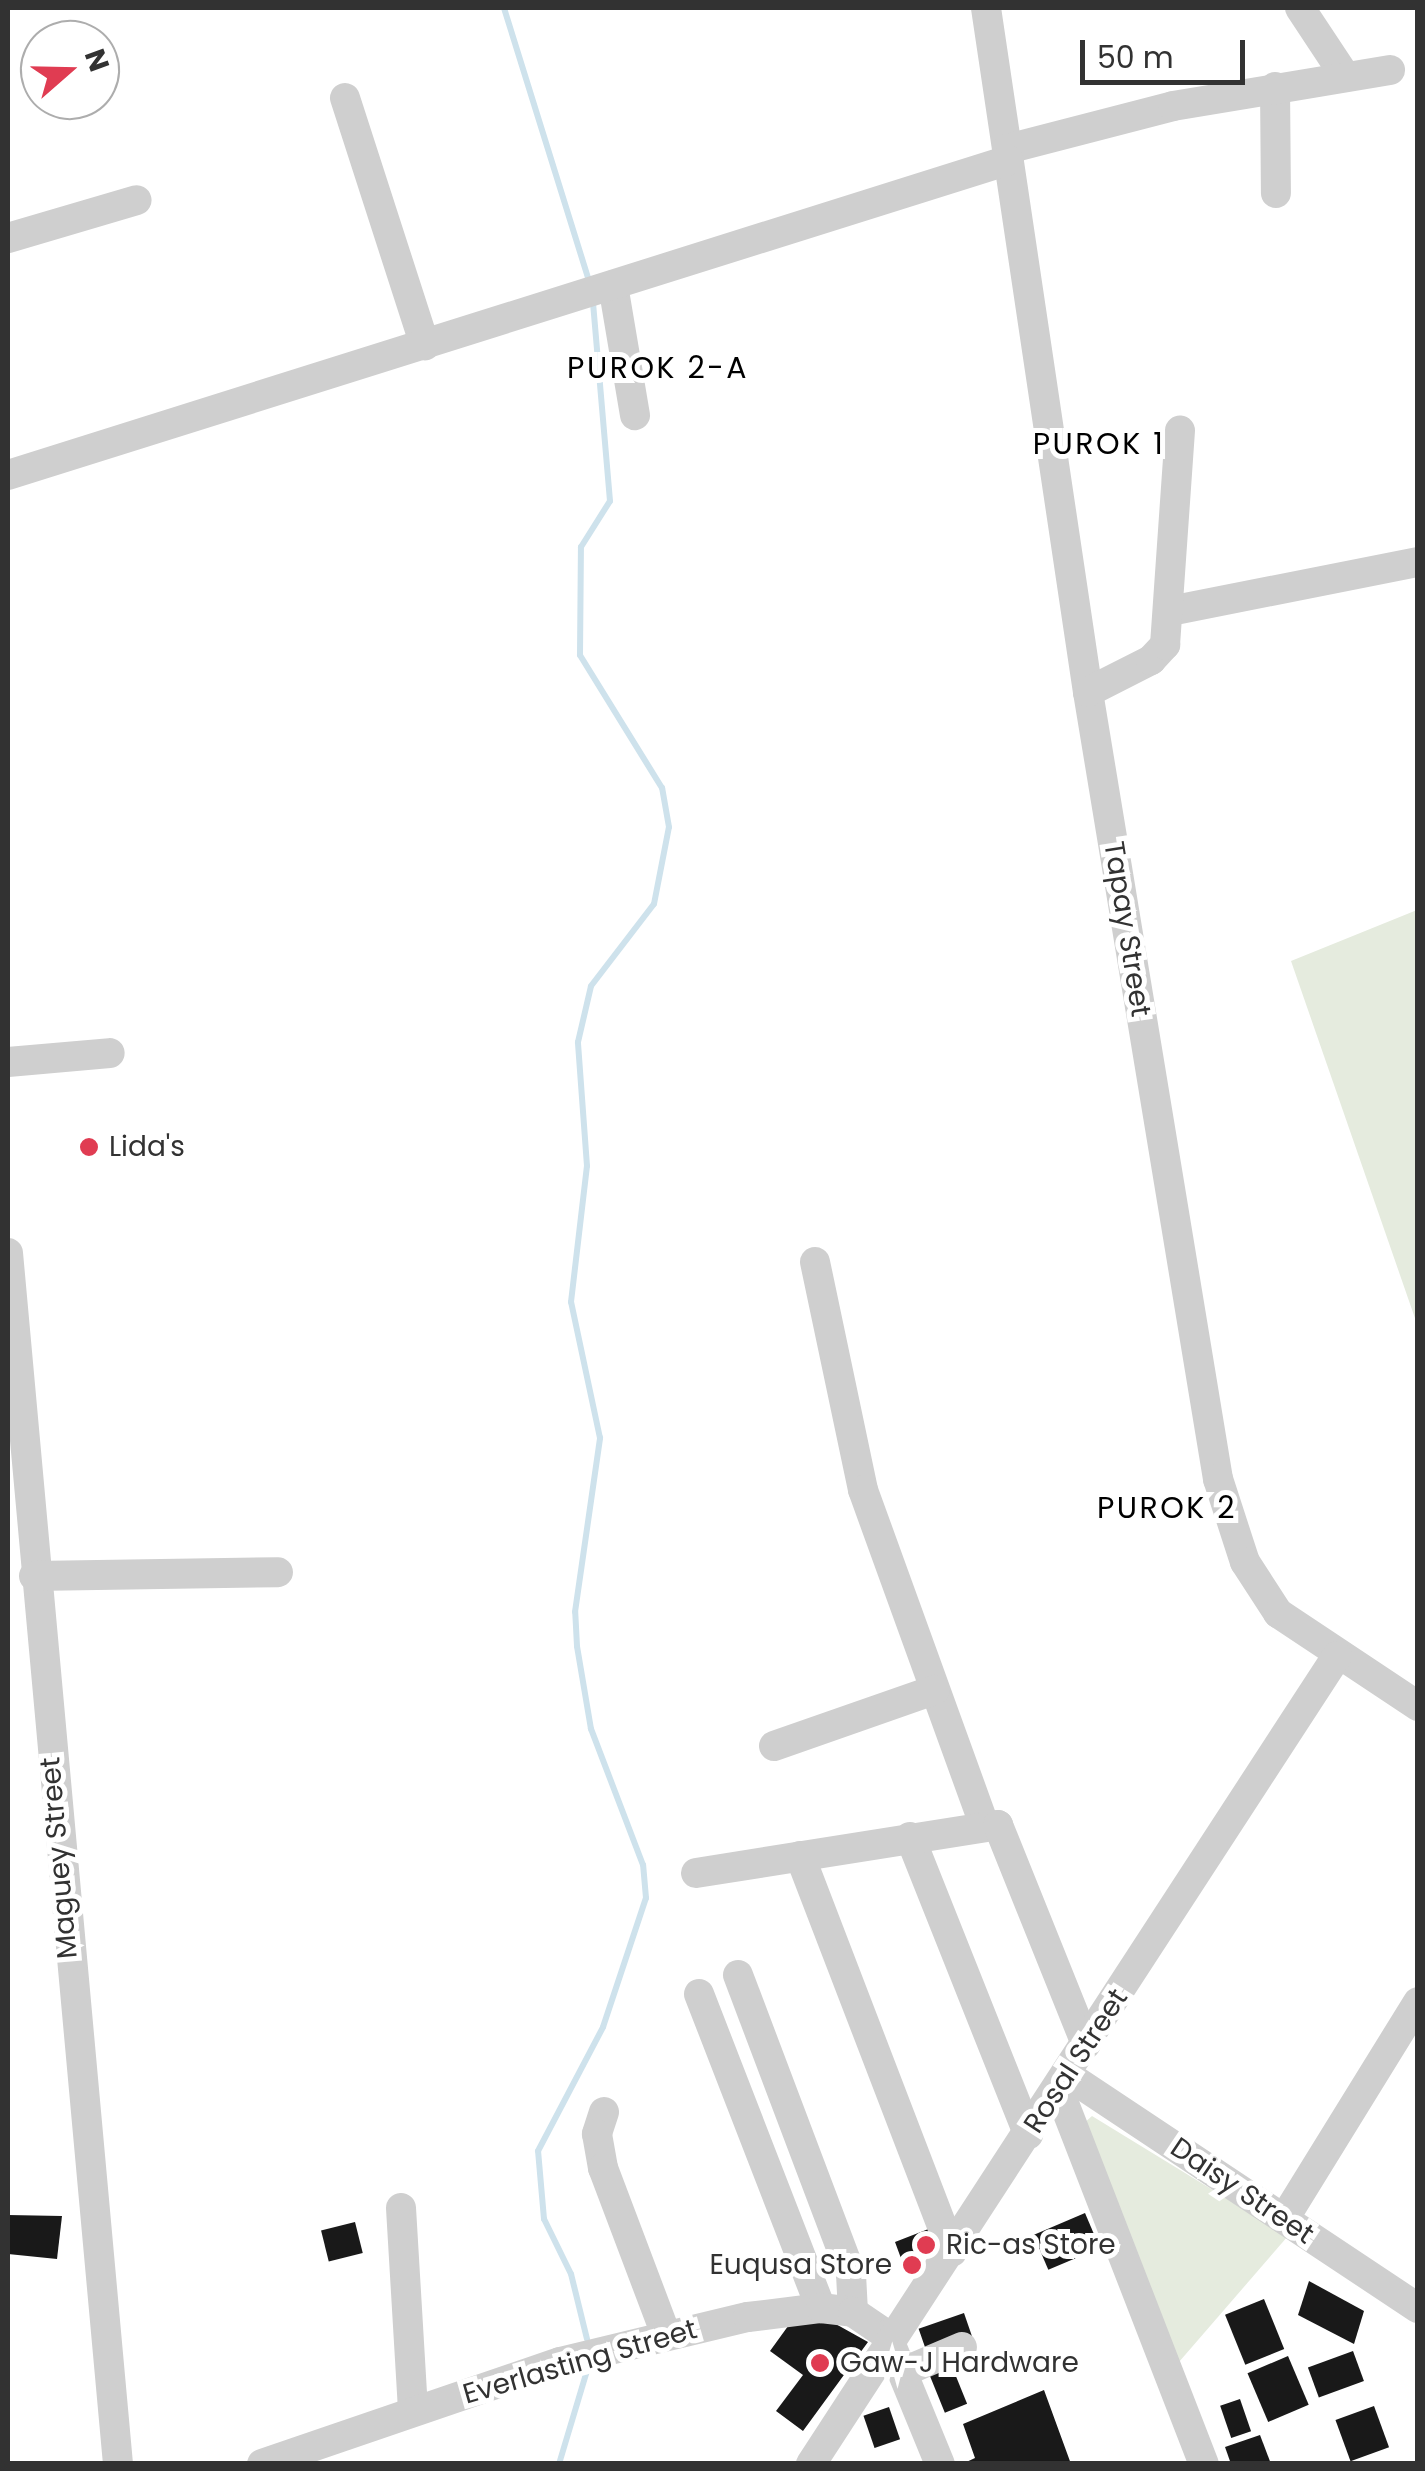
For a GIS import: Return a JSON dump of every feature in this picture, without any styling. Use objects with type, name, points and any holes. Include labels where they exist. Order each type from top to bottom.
[{"type":"street","name":"Tapay Street","points":[[986,8],[1088,692],[1218,1479],[1262,1594],[1278,1613],[1337,1656],[1418,1706]]},
{"type":"street","points":[[1300,8],[1345,76]]},
{"type":"street","points":[[8,475],[613,285],[1008,154],[1275,87],[1390,70]]},
{"type":"street","points":[[1275,87],[1276,193]]},
{"type":"street","points":[[345,98],[425,344]]},
{"type":"street","points":[[8,238],[136,200]]},
{"type":"street","points":[[613,285],[635,415]]},
{"type":"street","points":[[1088,692],[1160,654],[1170,611],[1180,430]]},
{"type":"street","points":[[1170,611],[1418,562]]},
{"type":"street","points":[[8,1062],[110,1053]]},
{"type":"street","name":"Maguey Street","points":[[8,1253],[34,1576],[118,2464]]},
{"type":"street","points":[[815,1262],[863,1490],[984,1824]]},
{"type":"street","points":[[34,1576],[278,1572]]},
{"type":"street","name":"Rosal Street","points":[[811,2464],[898,2359],[952,2252],[1337,1656]]},
{"type":"street","points":[[774,1746],[934,1690]]},
{"type":"street","points":[[696,1873],[984,1824],[1003,1830],[1086,2044]]},
{"type":"street","points":[[910,1837],[1028,2134]]},
{"type":"street","points":[[800,1856],[952,2252]]},
{"type":"street","points":[[738,1974],[851,2274],[852,2312],[878,2326],[898,2359],[940,2464]]},
{"type":"street","points":[[699,1994],[821,2308]]},
{"type":"street","points":[[1284,2219],[1418,2002]]},
{"type":"street","points":[[1062,2082],[1204,2464]]},
{"type":"street","name":"Daisy Street","points":[[1062,2082],[1284,2219],[1418,2308]]},
{"type":"street","points":[[604,2112],[598,2151],[666,2335]]},
{"type":"street","points":[[402,2208],[413,2411]]},
{"type":"street","name":"Everlasting Street","points":[[262,2464],[560,2362],[666,2335],[821,2308],[852,2312]]},
{"type":"street","points":[[898,2359],[962,2348]]},
{"type":"shaded area","points":[[1417,910],[1417,1324],[1291,961]]},
{"type":"shaded area","points":[[1092,2116],[1288,2236],[1179,2362],[1083,2124]]},
{"type":"building","points":[[1085,2213],[1100,2248],[1048,2270],[1033,2235]]},
{"type":"building","points":[[8,2215],[62,2216],[57,2259],[8,2254]]},
{"type":"building","points":[[355,2222],[363,2253],[329,2262],[321,2230]]},
{"type":"building","points":[[931,2228],[938,2246],[917,2254],[922,2266],[906,2272],[895,2242]]},
{"type":"building","points":[[1309,2281],[1364,2311],[1354,2344],[1298,2315]]},
{"type":"building","points":[[1264,2299],[1284,2349],[1245,2365],[1225,2315]]},
{"type":"building","points":[[964,2313],[972,2336],[926,2351],[919,2329]]},
{"type":"building","name":"Gaw-J Hardware","points":[[825,2318],[868,2342],[803,2431],[776,2411],[803,2375],[770,2351],[791,2322]]},
{"type":"building","points":[[1353,2351],[1364,2381],[1319,2397],[1308,2367]]},
{"type":"building","points":[[1288,2356],[1309,2405],[1268,2422],[1247,2373]]},
{"type":"building","points":[[951,2364],[967,2404],[945,2413],[929,2373]]},
{"type":"building","points":[[1044,2390],[1071,2464],[962,2464],[975,2458],[963,2424]]},
{"type":"building","points":[[1240,2399],[1251,2431],[1231,2438],[1220,2406]]},
{"type":"building","points":[[1374,2406],[1389,2447],[1351,2461],[1335,2420]]},
{"type":"building","points":[[889,2407],[900,2439],[875,2448],[863,2416]]},
{"type":"building","points":[[1260,2435],[1271,2464],[1231,2464],[1225,2447]]},
{"type":"waterway","points":[[504,8],[589,281]]},
{"type":"waterway","points":[[587,2339],[571,2274],[544,2219],[538,2151],[603,2027],[646,1898],[643,1865],[591,1729],[577,1646],[575,1612],[600,1438],[571,1302],[587,1166],[578,1042],[591,986],[654,904],[669,827],[662,788],[580,655],[581,547],[610,501],[593,302]]},
{"type":"waterway","points":[[559,2464],[589,2364]]},
{"type":"place","name":"Lida's","points":[[89,1147]]},
{"type":"place","name":"Ric-as Store","points":[[926,2245]]},
{"type":"place","name":"Euqusa Store","points":[[912,2265]]},
{"type":"place","name":"Gaw-J Hardware","points":[[820,2363]]},
{"type":"district","name":"PUROK 2-A","points":[[658,368]]},
{"type":"district","name":"PUROK 1","points":[[1099,444]]},
{"type":"district","name":"PUROK 2","points":[[1167,1508]]}]
